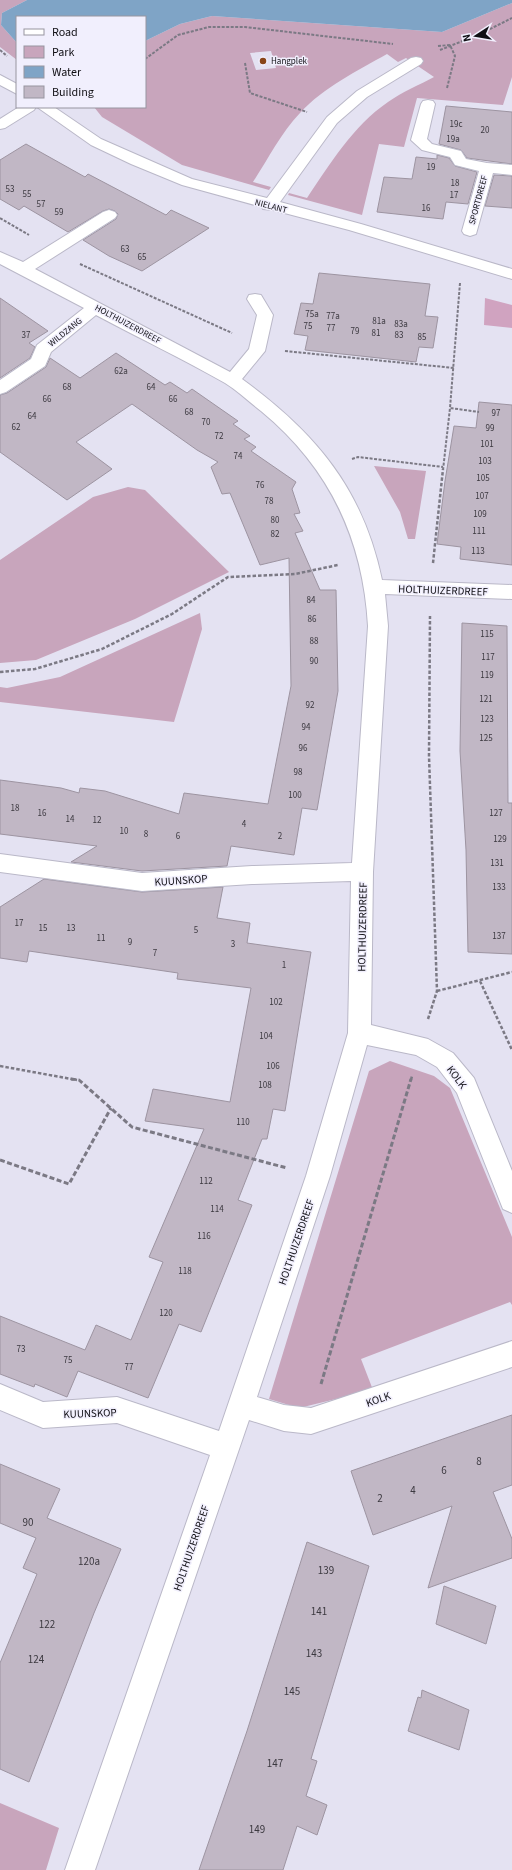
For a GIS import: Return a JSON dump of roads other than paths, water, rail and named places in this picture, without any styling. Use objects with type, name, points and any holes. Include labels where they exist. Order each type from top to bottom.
[{"type":"street","points":[[269,206],[332,120],[362,94],[416,61]]},
{"type":"street","points":[[0,79],[16,89]]},
{"type":"street","name":"SPORTDREEF","points":[[428,104],[419,140],[427,147],[456,154],[460,162],[487,168],[512,170]]},
{"type":"street","points":[[0,125],[27,108]]},
{"type":"street","name":"NIELANT","points":[[45,108],[96,142],[136,162],[187,182],[269,206],[355,227],[512,274]]},
{"type":"street","name":"SPORTDREEF","points":[[470,231],[487,168]]},
{"type":"street","points":[[24,269],[109,215]]},
{"type":"street","name":"HOLTHUIZERDREEF","points":[[0,257],[232,380],[264,404],[303,440],[327,469],[350,511],[367,558],[374,587],[378,626],[362,872],[359,1033],[318,1176],[242,1405],[226,1447],[80,1870]]},
{"type":"street","points":[[232,380],[257,351],[265,315],[255,299]]},
{"type":"street","name":"WILDZANG","points":[[0,388],[39,362],[43,349],[96,307]]},
{"type":"street","name":"HOLTHUIZERDREEF","points":[[374,587],[512,592]]},
{"type":"street","name":"KUUNSKOP","points":[[0,863],[142,882],[362,872]]},
{"type":"street","name":"KOLK","points":[[359,1033],[420,1046],[445,1060],[466,1086],[512,1201]]},
{"type":"street","name":"KOLK","points":[[242,1405],[284,1418],[310,1421],[512,1354]]},
{"type":"street","name":"KUUNSKOP","points":[[0,1397],[43,1415],[117,1410],[226,1447]]},
{"type":"water","points":[[27,0],[512,0],[512,3],[442,32],[212,16],[180,24],[146,41],[146,16],[16,16],[16,42],[1,25],[2,13]]},
{"type":"place","name":"Hangplek","points":[[263,61]]}]
